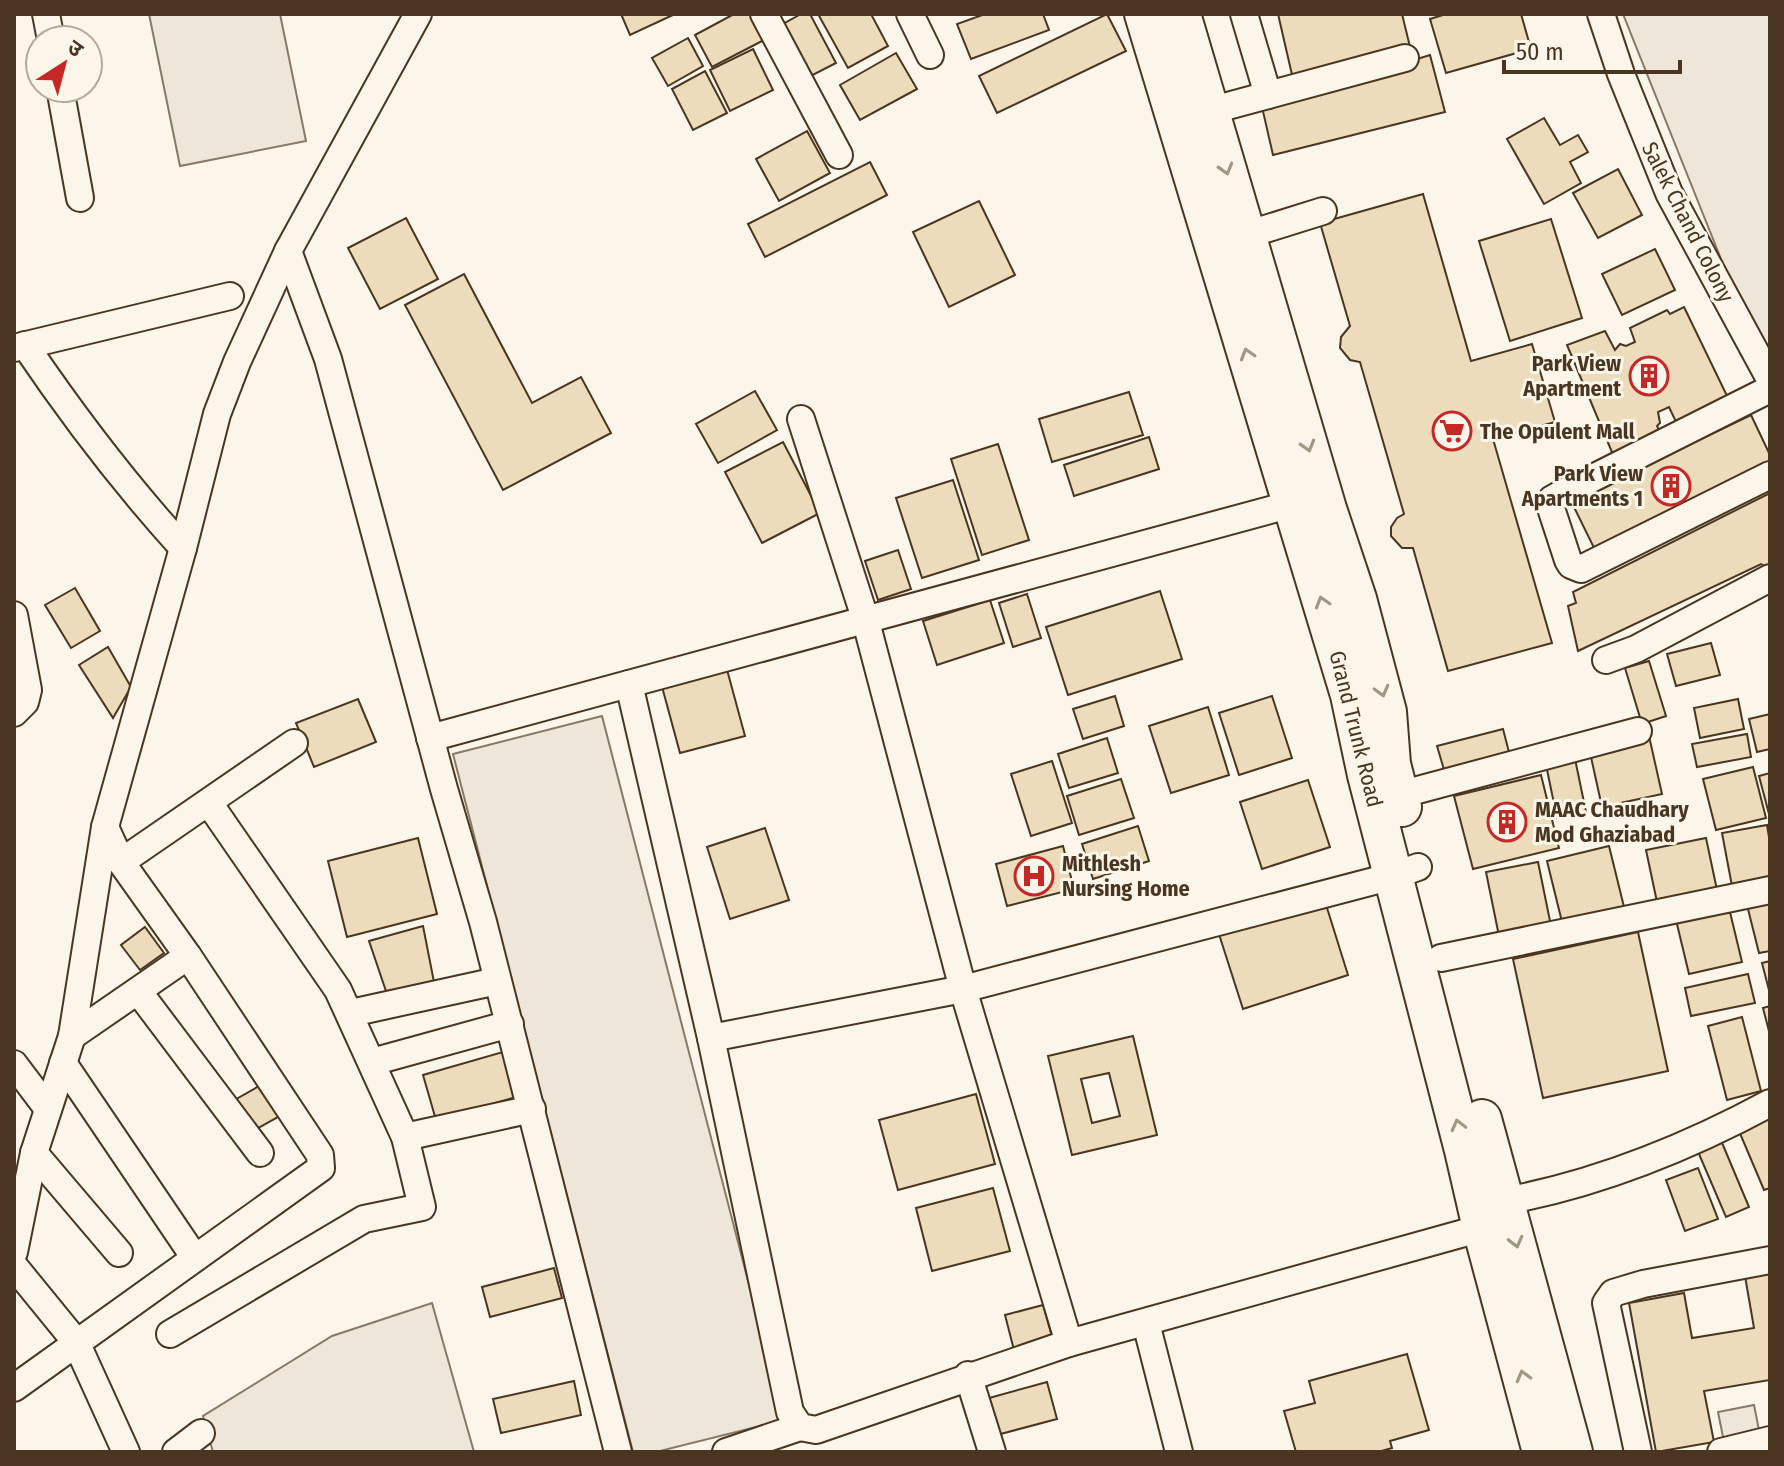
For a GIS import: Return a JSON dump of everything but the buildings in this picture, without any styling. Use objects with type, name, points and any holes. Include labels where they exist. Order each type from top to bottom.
[{"type":"highway","name":"Grand Trunk Road","points":[[1144,14],[1309,506],[1357,599],[1387,712],[1406,872],[1441,958],[1488,1212],[1573,1452]]},
{"type":"highway","name":"Grand Trunk Road","points":[[1181,14],[1246,235],[1350,695],[1406,872],[1542,1452]]},
{"type":"street","points":[[14,1252],[34,1153],[72,1036],[105,827],[217,414],[237,362],[288,251],[418,14]]},
{"type":"street","points":[[764,14],[839,155]]},
{"type":"street","points":[[910,14],[930,55]]},
{"type":"street","points":[[1244,14],[1268,95]]},
{"type":"street","name":"Salek Chand Colony","points":[[1601,14],[1626,89],[1669,193],[1769,376]]},
{"type":"street","points":[[1209,111],[1405,58]]},
{"type":"street","points":[[63,104],[80,198]]},
{"type":"street","points":[[1246,235],[1323,211]]},
{"type":"street","points":[[288,251],[328,359],[510,1024],[618,1452]]},
{"type":"street","points":[[183,548],[129,489],[19,346],[230,296]]},
{"type":"street","points":[[1769,376],[1552,499],[1551,513],[1568,560],[1571,565],[1581,569],[1770,475]]},
{"type":"street","points":[[801,419],[865,618],[963,989],[1069,1343]]},
{"type":"street","points":[[430,738],[865,618],[1309,506]]},
{"type":"street","points":[[1606,660],[1636,649],[1770,578]]},
{"type":"street","points":[[14,615],[28,690],[25,702],[14,713]]},
{"type":"street","points":[[629,684],[711,1038],[790,1412],[800,1427]]},
{"type":"street","points":[[1399,795],[1638,731]]},
{"type":"street","points":[[121,862],[294,743]]},
{"type":"street","points":[[170,1334],[364,1219],[422,1207],[405,1137],[351,1013],[209,803]]},
{"type":"street","points":[[14,1388],[321,1168],[320,1155],[188,956],[121,862],[105,827]]},
{"type":"street","points":[[711,1038],[963,989],[1406,872]]},
{"type":"street","points":[[1441,958],[1770,890]]},
{"type":"street","points":[[72,1036],[188,956]]},
{"type":"street","points":[[351,1013],[497,981]]},
{"type":"street","points":[[138,991],[260,1153]]},
{"type":"street","points":[[372,1062],[510,1024]]},
{"type":"street","points":[[63,1063],[195,1258]]},
{"type":"street","points":[[14,1064],[48,1109]]},
{"type":"street","points":[[726,1452],[800,1427],[816,1430],[968,1375],[1146,1323],[1596,1178],[1721,1129],[1770,1103]]},
{"type":"street","points":[[405,1137],[532,1109]]},
{"type":"street","points":[[34,1153],[119,1253]]},
{"type":"street","points":[[1638,1452],[1606,1303],[1613,1293],[1643,1284],[1770,1260]]},
{"type":"street","points":[[14,1266],[76,1342],[126,1452]]},
{"type":"street","points":[[1146,1323],[1179,1452]]},
{"type":"street","points":[[968,1375],[992,1452]]},
{"type":"street","points":[[176,1452],[201,1433]]},
{"type":"street","points":[[1721,1452],[1770,1440]]},
{"type":"shaded area","points":[[149,14],[280,14],[306,141],[180,166]]},
{"type":"shaded area","points":[[1623,14],[1770,14],[1770,367],[1765,369]]},
{"type":"shaded area","points":[[602,716],[784,1420],[656,1452],[633,1452],[453,754]]},
{"type":"shaded area","points":[[432,1303],[474,1452],[213,1452],[203,1416],[332,1336]]},
{"type":"shaded area","points":[[1754,1405],[1760,1435],[1724,1442],[1718,1412]]},
{"type":"place","name":"Park View Apartment","points":[[1649,376]]},
{"type":"place","name":"The Opulent Mall","points":[[1452,431]]},
{"type":"place","name":"Park View Apartments 1","points":[[1671,486]]},
{"type":"place","name":"MAAC Chaudhary Mod Ghaziabad","points":[[1507,822]]},
{"type":"place","name":"Mithlesh Nursing Home","points":[[1034,876]]}]
